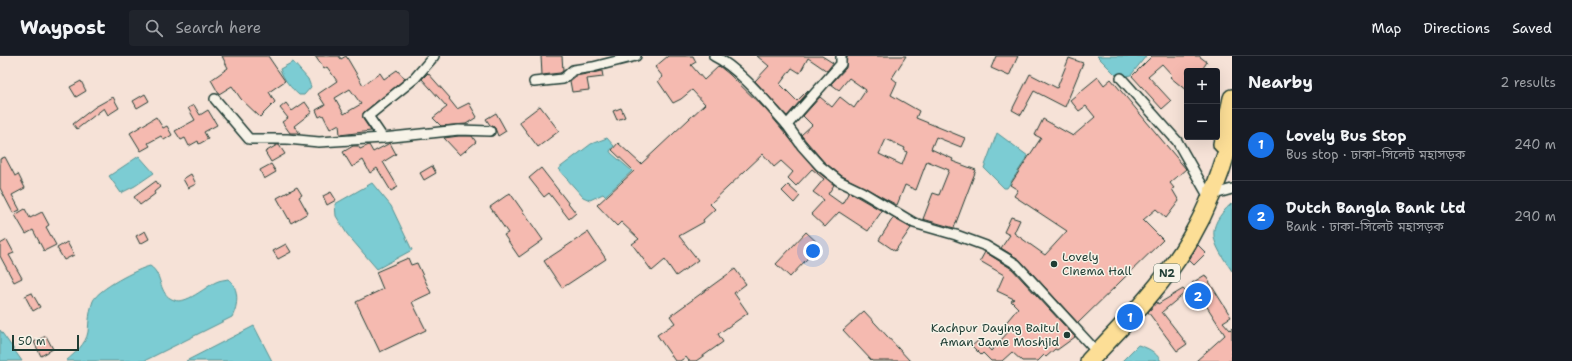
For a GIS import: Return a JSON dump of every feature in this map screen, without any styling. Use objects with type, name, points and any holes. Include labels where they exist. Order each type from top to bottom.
[{"type":"highway","name":"N2","points":[[1220,170],[1219,158],[1232,98]]},
{"type":"highway","name":"N2","points":[[1093,357],[1172,267],[1190,240],[1210,197],[1225,159],[1232,132]]},
{"type":"street","points":[[383,138],[368,116],[416,78],[434,56]]},
{"type":"street","points":[[534,82],[563,79],[573,70],[593,68],[636,56]]},
{"type":"street","points":[[714,56],[721,59],[742,78],[787,125],[802,146],[820,166],[839,181],[862,192],[914,223],[956,235],[986,246],[1016,264],[1093,357]]},
{"type":"street","points":[[787,125],[841,64],[841,56]]},
{"type":"street","points":[[1121,78],[1177,141],[1210,197],[1232,189]]},
{"type":"street","points":[[215,98],[249,139],[287,139],[319,142],[383,138],[459,130],[490,131]]},
{"type":"water","points":[[1097,56],[1146,56],[1131,75],[1118,77]]},
{"type":"water","points":[[293,62],[308,79],[311,87],[304,95],[299,95],[293,89],[285,80],[280,69]]},
{"type":"water","points":[[997,133],[1028,156],[1007,188],[1004,188],[984,168]]},
{"type":"water","points":[[607,138],[614,146],[610,151],[611,153],[632,171],[605,196],[603,194],[590,200],[583,197],[558,169],[591,144]]},
{"type":"water","points":[[139,156],[154,173],[135,186],[121,193],[109,176]]},
{"type":"water","points":[[372,183],[391,206],[412,250],[377,269],[347,234],[336,216],[335,204]]},
{"type":"water","points":[[1232,203],[1232,271],[1216,244],[1214,229],[1223,212]]},
{"type":"water","points":[[150,266],[157,274],[165,293],[174,300],[179,301],[190,298],[220,280],[228,279],[235,287],[237,297],[236,308],[232,317],[144,361],[66,361],[80,348],[87,336],[89,316],[96,296],[118,280]]},
{"type":"water","points":[[254,326],[272,361],[186,361]]},
{"type":"water","points":[[0,330],[22,361],[0,361]]},
{"type":"water","points":[[1138,345],[1151,350],[1161,361],[1122,361]]},
{"type":"building","points":[[222,56],[268,56],[285,81],[269,92],[275,102],[260,117],[241,99],[232,86],[219,94],[211,80],[228,68]]},
{"type":"building","points":[[315,56],[339,56],[341,59],[346,56],[363,85],[380,73],[384,79],[397,70],[405,79],[363,113],[363,119],[371,131],[340,135],[339,124],[330,129],[323,115],[319,117],[316,110],[325,105],[318,94],[337,81],[327,67],[324,69]],"holes":[[[350,89],[361,104],[344,114],[335,98]]]},
{"type":"building","points":[[541,56],[562,56],[563,71],[560,73],[542,75]]},
{"type":"building","points":[[668,56],[693,56],[696,62],[691,65],[704,80],[719,66],[729,74],[767,111],[816,170],[834,185],[828,194],[842,204],[849,192],[882,211],[868,231],[839,212],[825,227],[811,214],[824,200],[813,192],[824,179],[812,169],[796,186],[788,178],[793,172],[781,161],[774,167],[763,154],[710,204],[715,209],[703,220],[704,222],[679,236],[698,260],[676,276],[665,260],[652,271],[632,244],[639,239],[621,222],[617,226],[597,205],[634,171],[612,150],[618,143],[641,164],[705,104],[692,90],[681,99],[673,103],[658,81],[663,77],[655,67]]},
{"type":"building","points":[[757,56],[822,56],[833,63],[827,71],[808,58],[800,73],[792,68],[780,84],[797,101],[808,90],[809,91],[787,116],[755,81],[769,66]]},
{"type":"building","points":[[847,56],[906,56],[892,78],[897,82],[891,95],[919,111],[916,118],[965,138],[961,147],[936,137],[931,149],[953,159],[952,161],[976,170],[954,228],[923,219],[933,193],[939,195],[949,170],[927,161],[916,190],[905,185],[897,205],[842,176],[824,162],[801,135],[812,125],[803,116],[820,97],[832,107],[840,97],[854,108],[866,90],[849,78],[839,90],[831,84],[846,68]],"holes":[[[886,139],[905,148],[904,150],[907,152],[902,165],[879,154]]]},
{"type":"building","points":[[996,56],[1018,56],[1009,76],[991,68]]},
{"type":"building","points":[[1152,56],[1199,56],[1207,62],[1203,68],[1184,68],[1184,89],[1170,77],[1172,75],[1162,64],[1148,76],[1171,101],[1162,109],[1132,76]]},
{"type":"building","points":[[1069,58],[1083,63],[1065,107],[1034,91],[1021,115],[1012,110],[1030,74],[1057,88]]},
{"type":"building","points":[[602,71],[603,77],[587,79],[589,90],[572,92],[570,81],[576,76]]},
{"type":"building","points":[[428,73],[450,98],[449,99],[457,109],[469,103],[477,117],[466,124],[441,126],[433,118],[447,107],[422,79]]},
{"type":"building","points":[[1098,77],[1104,85],[1111,79],[1186,169],[1170,183],[1174,188],[1172,189],[1179,201],[1166,218],[1156,209],[1143,220],[1163,240],[1078,323],[1020,260],[1001,248],[1010,235],[1004,232],[1011,217],[1020,220],[1014,233],[1045,255],[1067,231],[1014,196],[1018,190],[1010,185],[1041,138],[1035,135],[1043,119],[1073,136],[1095,117],[1086,106],[1079,111],[1070,100]]},
{"type":"building","points":[[81,81],[86,91],[76,97],[70,87]]},
{"type":"building","points":[[145,94],[149,101],[137,108],[133,101]]},
{"type":"building","points":[[113,97],[119,108],[108,115],[104,108],[77,129],[73,124],[95,107]]},
{"type":"building","points":[[305,102],[312,112],[294,126],[300,133],[290,133],[282,122],[288,118],[280,108],[286,103],[292,111]]},
{"type":"building","points":[[194,105],[200,115],[208,110],[217,125],[204,132],[208,139],[199,144],[198,141],[189,146],[185,138],[181,140],[175,131],[195,120],[188,108]]},
{"type":"building","points":[[540,106],[559,131],[538,147],[519,122]]},
{"type":"building","points":[[621,108],[625,117],[617,120],[613,111]]},
{"type":"building","points":[[496,113],[506,131],[498,136],[495,128],[490,125],[486,119]]},
{"type":"building","points":[[156,117],[163,128],[167,126],[172,135],[164,140],[161,136],[148,143],[150,146],[141,151],[130,133]]},
{"type":"building","points":[[472,136],[476,142],[460,155],[444,138]]},
{"type":"building","points":[[390,143],[396,154],[383,162],[398,187],[391,191],[377,168],[370,173],[363,160],[352,167],[343,152],[353,146],[358,146],[360,149],[369,145],[373,152]]},
{"type":"building","points":[[279,145],[285,154],[271,162],[265,152]]},
{"type":"building","points":[[5,157],[15,176],[18,174],[25,188],[12,195],[20,210],[13,213],[0,188],[0,159]]},
{"type":"building","points":[[271,164],[276,172],[264,179],[260,170]]},
{"type":"building","points":[[432,166],[436,173],[424,180],[420,173]]},
{"type":"building","points":[[541,168],[576,213],[569,219],[549,193],[544,197],[529,178]]},
{"type":"building","points":[[191,174],[196,184],[188,188],[183,179]]},
{"type":"building","points":[[156,181],[160,187],[154,192],[155,194],[140,205],[134,197]]},
{"type":"building","points":[[788,185],[800,196],[794,203],[782,191]]},
{"type":"building","points":[[297,187],[302,195],[299,197],[308,213],[291,223],[277,198]]},
{"type":"building","points":[[331,192],[336,200],[327,205],[323,196]]},
{"type":"building","points":[[510,193],[543,240],[519,257],[504,235],[508,233],[490,207]]},
{"type":"building","points":[[25,209],[30,218],[42,212],[49,225],[46,227],[56,245],[44,251],[33,230],[26,234],[15,215]]},
{"type":"building","points":[[893,218],[911,228],[895,251],[879,240]]},
{"type":"building","points":[[145,231],[149,239],[140,244],[136,236]]},
{"type":"building","points":[[588,232],[606,259],[562,288],[544,261]]},
{"type":"building","points":[[806,232],[820,245],[790,277],[776,264]]},
{"type":"building","points":[[7,240],[14,253],[9,255],[22,278],[14,282],[0,256],[0,244]]},
{"type":"building","points":[[67,242],[74,255],[64,260],[57,248]]},
{"type":"building","points":[[286,244],[291,252],[278,259],[273,251]]},
{"type":"building","points":[[1198,245],[1206,253],[1194,265],[1189,260]]},
{"type":"building","points":[[985,252],[1012,269],[1075,337],[1057,350],[1055,349],[1046,357],[1044,355],[1038,361],[1022,361],[1012,352],[1002,361],[991,361],[983,353],[981,355],[972,346],[980,339],[991,351],[1010,330],[1004,325],[1018,308],[1011,301],[1014,299],[997,291],[1004,275],[980,261]]},
{"type":"building","points":[[408,258],[411,265],[417,263],[431,293],[412,302],[426,330],[380,352],[356,302],[383,289],[376,272]]},
{"type":"building","points":[[735,269],[746,284],[734,293],[748,313],[718,334],[723,342],[696,361],[689,361],[686,357],[680,361],[675,361],[657,335],[675,323],[670,316]]},
{"type":"building","points":[[1205,275],[1231,317],[1223,322],[1230,330],[1232,328],[1232,361],[1196,361],[1225,335],[1192,283]]},
{"type":"building","points":[[1183,289],[1186,292],[1162,312],[1187,344],[1177,351],[1148,312],[1157,302],[1158,304]]},
{"type":"building","points":[[32,293],[40,307],[33,311],[25,296]]},
{"type":"building","points":[[864,311],[910,361],[872,361],[843,330]]},
{"type":"building","points":[[46,336],[53,349],[41,356],[34,342]]},
{"type":"place","name":"Lovely Cinema Hall","points":[[1054,264]]},
{"type":"place","name":"Dutch Bangla Bank Ltd","points":[[1198,296]]},
{"type":"place","name":"Lovely Bus Stop","points":[[1130,317]]},
{"type":"place","name":"Kachpur Daying Baitul Aman Jame Moshjid","points":[[1067,335]]}]
